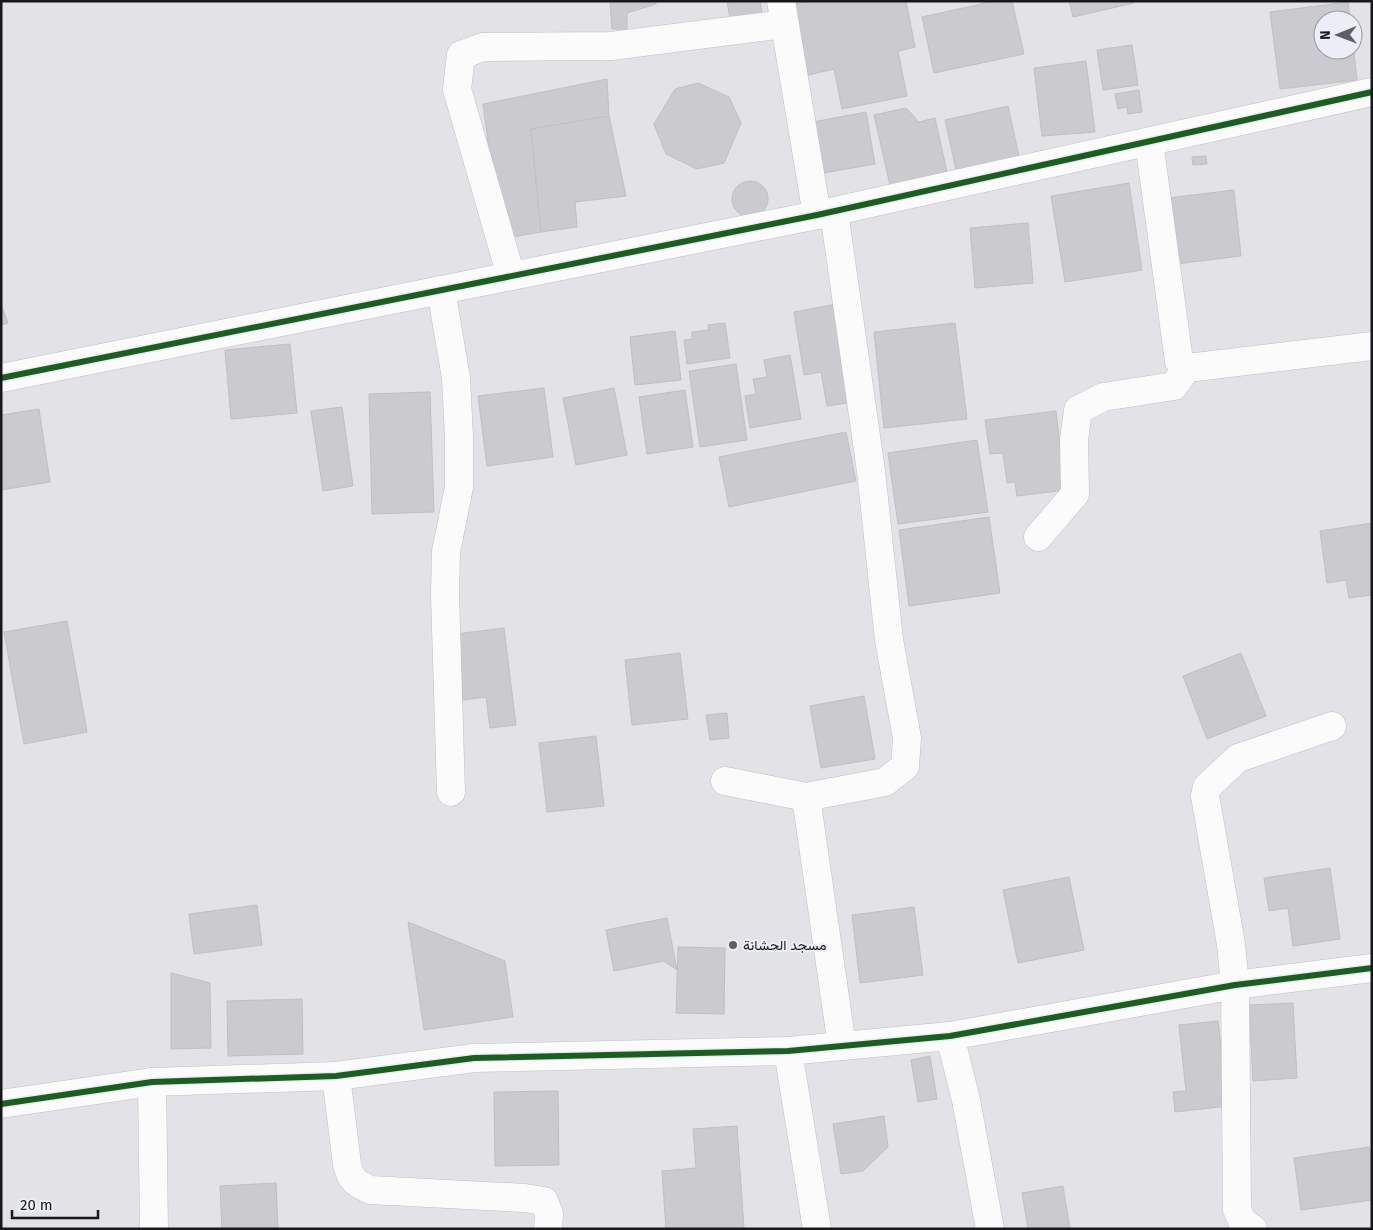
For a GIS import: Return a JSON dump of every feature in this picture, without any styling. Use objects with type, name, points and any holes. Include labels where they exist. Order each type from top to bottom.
[{"type":"street","points":[[511,276],[457,89],[461,55],[483,47],[611,46],[782,12],[825,214],[871,470],[889,640],[907,738],[905,766],[885,782],[806,797],[725,781]]},
{"type":"street","points":[[1,378],[825,214],[1372,92]]},
{"type":"street","points":[[1149,142],[1179,360],[1187,367],[1372,346]]},
{"type":"street","points":[[441,290],[456,378],[459,437],[459,487],[446,552],[445,594],[451,792]]},
{"type":"street","points":[[1038,537],[1075,494],[1074,440],[1078,410],[1103,397],[1174,386],[1187,367]]},
{"type":"street","points":[[1253,1229],[1242,1221],[1237,1209],[1235,985],[1231,944],[1205,796],[1207,787],[1238,758],[1332,726]]},
{"type":"street","points":[[806,797],[842,1046]]},
{"type":"street","points":[[1,1104],[152,1082],[336,1076],[474,1058],[788,1051],[950,1036],[1235,985],[1372,968]]},
{"type":"street","points":[[950,1036],[966,1100],[990,1229]]},
{"type":"street","points":[[788,1051],[817,1229]]},
{"type":"street","points":[[336,1076],[347,1164],[351,1178],[358,1184],[370,1190],[525,1198],[544,1201],[549,1214],[548,1229]]},
{"type":"street","points":[[152,1082],[154,1229]]},
{"type":"building","points":[[610,1],[656,1],[656,4],[627,13],[627,29],[612,29]]},
{"type":"building","points":[[727,1],[760,1],[764,24],[732,30]]},
{"type":"building","points":[[807,1],[906,1],[915,47],[898,51],[907,96],[842,109],[834,69],[800,77],[785,6]]},
{"type":"building","points":[[995,1],[1012,1],[1024,54],[934,73],[922,17]]},
{"type":"building","points":[[1069,1],[1133,1],[1134,3],[1073,17]]},
{"type":"building","points":[[1348,2],[1349,10],[1313,10],[1313,60],[1355,60],[1357,80],[1280,89],[1270,12]]},
{"type":"building","points":[[1132,45],[1138,85],[1103,90],[1097,50]]},
{"type":"building","points":[[1086,61],[1095,132],[1042,136],[1034,68]]},
{"type":"building","points":[[607,79],[609,116],[531,129],[541,232],[501,239],[483,104]]},
{"type":"building","points":[[698,83],[729,97],[741,123],[724,163],[697,169],[666,154],[654,124],[675,89]]},
{"type":"building","points":[[1139,90],[1142,112],[1128,114],[1127,107],[1118,109],[1115,94]]},
{"type":"building","points":[[1008,106],[1021,165],[958,179],[945,120]]},
{"type":"building","points":[[906,108],[919,122],[935,118],[947,172],[890,185],[874,115]]},
{"type":"building","points":[[866,112],[875,164],[818,174],[808,123]]},
{"type":"building","points":[[609,116],[626,196],[575,202],[577,227],[541,232],[531,129]]},
{"type":"building","points":[[1206,156],[1207,164],[1193,165],[1192,157]]},
{"type":"building","points":[[750,181],[757,182],[763,186],[767,192],[767,206],[763,212],[757,216],[750,217],[743,216],[737,212],[733,206],[732,199],[733,192],[737,186],[743,182]]},
{"type":"building","points":[[1129,183],[1142,270],[1065,282],[1051,196]]},
{"type":"building","points":[[1234,190],[1241,256],[1176,264],[1168,198]]},
{"type":"building","points":[[1028,223],[1033,283],[975,288],[970,228]]},
{"type":"building","points":[[1,304],[8,323],[1,325]]},
{"type":"building","points":[[837,304],[853,402],[827,406],[821,372],[804,375],[794,312]]},
{"type":"building","points":[[725,323],[730,358],[687,364],[684,340],[692,339],[692,332],[709,330],[708,325]]},
{"type":"building","points":[[955,323],[967,419],[884,428],[874,332]]},
{"type":"building","points":[[675,331],[681,380],[635,385],[630,337]]},
{"type":"building","points":[[290,344],[297,413],[231,419],[225,350]]},
{"type":"building","points":[[790,355],[801,419],[750,428],[745,396],[756,394],[753,379],[767,377],[764,360]]},
{"type":"building","points":[[736,364],[747,440],[700,447],[689,371]]},
{"type":"building","points":[[544,388],[553,457],[487,466],[478,396]]},
{"type":"building","points":[[614,388],[627,455],[576,465],[563,398]]},
{"type":"building","points":[[685,390],[693,447],[647,454],[639,397]]},
{"type":"building","points":[[430,392],[434,512],[372,514],[369,394]]},
{"type":"building","points":[[342,407],[353,486],[323,491],[311,411]]},
{"type":"building","points":[[39,409],[50,482],[1,490],[1,415]]},
{"type":"building","points":[[1056,411],[1065,490],[1017,496],[1015,482],[1007,483],[1003,453],[990,454],[985,420]]},
{"type":"building","points":[[846,432],[856,481],[729,507],[719,457]]},
{"type":"building","points":[[977,440],[988,512],[898,524],[888,453]]},
{"type":"building","points":[[989,517],[1000,593],[909,606],[899,530]]},
{"type":"building","points":[[1372,523],[1372,595],[1349,598],[1346,580],[1327,583],[1320,531]]},
{"type":"building","points":[[67,621],[87,732],[24,744],[4,632]]},
{"type":"building","points":[[504,628],[516,725],[490,728],[486,697],[463,700],[456,634]]},
{"type":"building","points":[[680,653],[688,719],[632,725],[625,660]]},
{"type":"building","points":[[1241,653],[1266,716],[1207,739],[1183,676]]},
{"type":"building","points":[[864,696],[875,759],[821,768],[810,706]]},
{"type":"building","points":[[727,713],[729,738],[710,740],[706,715]]},
{"type":"building","points":[[596,736],[604,806],[547,812],[539,743]]},
{"type":"building","points":[[1330,868],[1340,939],[1293,946],[1288,908],[1269,911],[1264,878]]},
{"type":"building","points":[[1069,877],[1084,950],[1018,963],[1003,890]]},
{"type":"building","points":[[257,905],[262,945],[194,954],[189,914]]},
{"type":"building","points":[[914,907],[923,975],[860,983],[852,915]]},
{"type":"building","points":[[667,918],[677,970],[664,961],[614,971],[606,930]]},
{"type":"building","points":[[408,922],[505,961],[513,1017],[424,1030]]},
{"type":"building","points":[[678,947],[725,948],[724,1014],[676,1013]]},
{"type":"building","points":[[171,973],[210,983],[211,1048],[171,1049]]},
{"type":"building","points":[[302,999],[303,1054],[228,1056],[227,1001]]},
{"type":"building","points":[[1293,1003],[1297,1078],[1253,1081],[1249,1005]]},
{"type":"building","points":[[1218,1021],[1228,1106],[1175,1112],[1173,1092],[1186,1091],[1179,1025]]},
{"type":"building","points":[[930,1056],[937,1099],[918,1102],[911,1060]]},
{"type":"building","points":[[558,1091],[559,1165],[495,1166],[494,1092]]},
{"type":"building","points":[[884,1116],[888,1147],[863,1171],[841,1174],[833,1124]]},
{"type":"building","points":[[737,1126],[744,1229],[666,1229],[662,1171],[696,1168],[693,1129]]},
{"type":"building","points":[[1369,1147],[1372,1165],[1372,1200],[1301,1210],[1294,1158]]},
{"type":"building","points":[[276,1183],[278,1229],[222,1229],[220,1186]]},
{"type":"building","points":[[1063,1186],[1070,1229],[1028,1229],[1022,1193]]},
{"type":"cycle path","points":[[1,378],[817,215],[1372,92]]},
{"type":"cycle path","points":[[1,1104],[152,1082],[336,1076],[474,1058],[788,1051],[950,1036],[1235,985],[1372,968]]},
{"type":"place","name":"مسجد الحشانة","points":[[733,945]]}]
